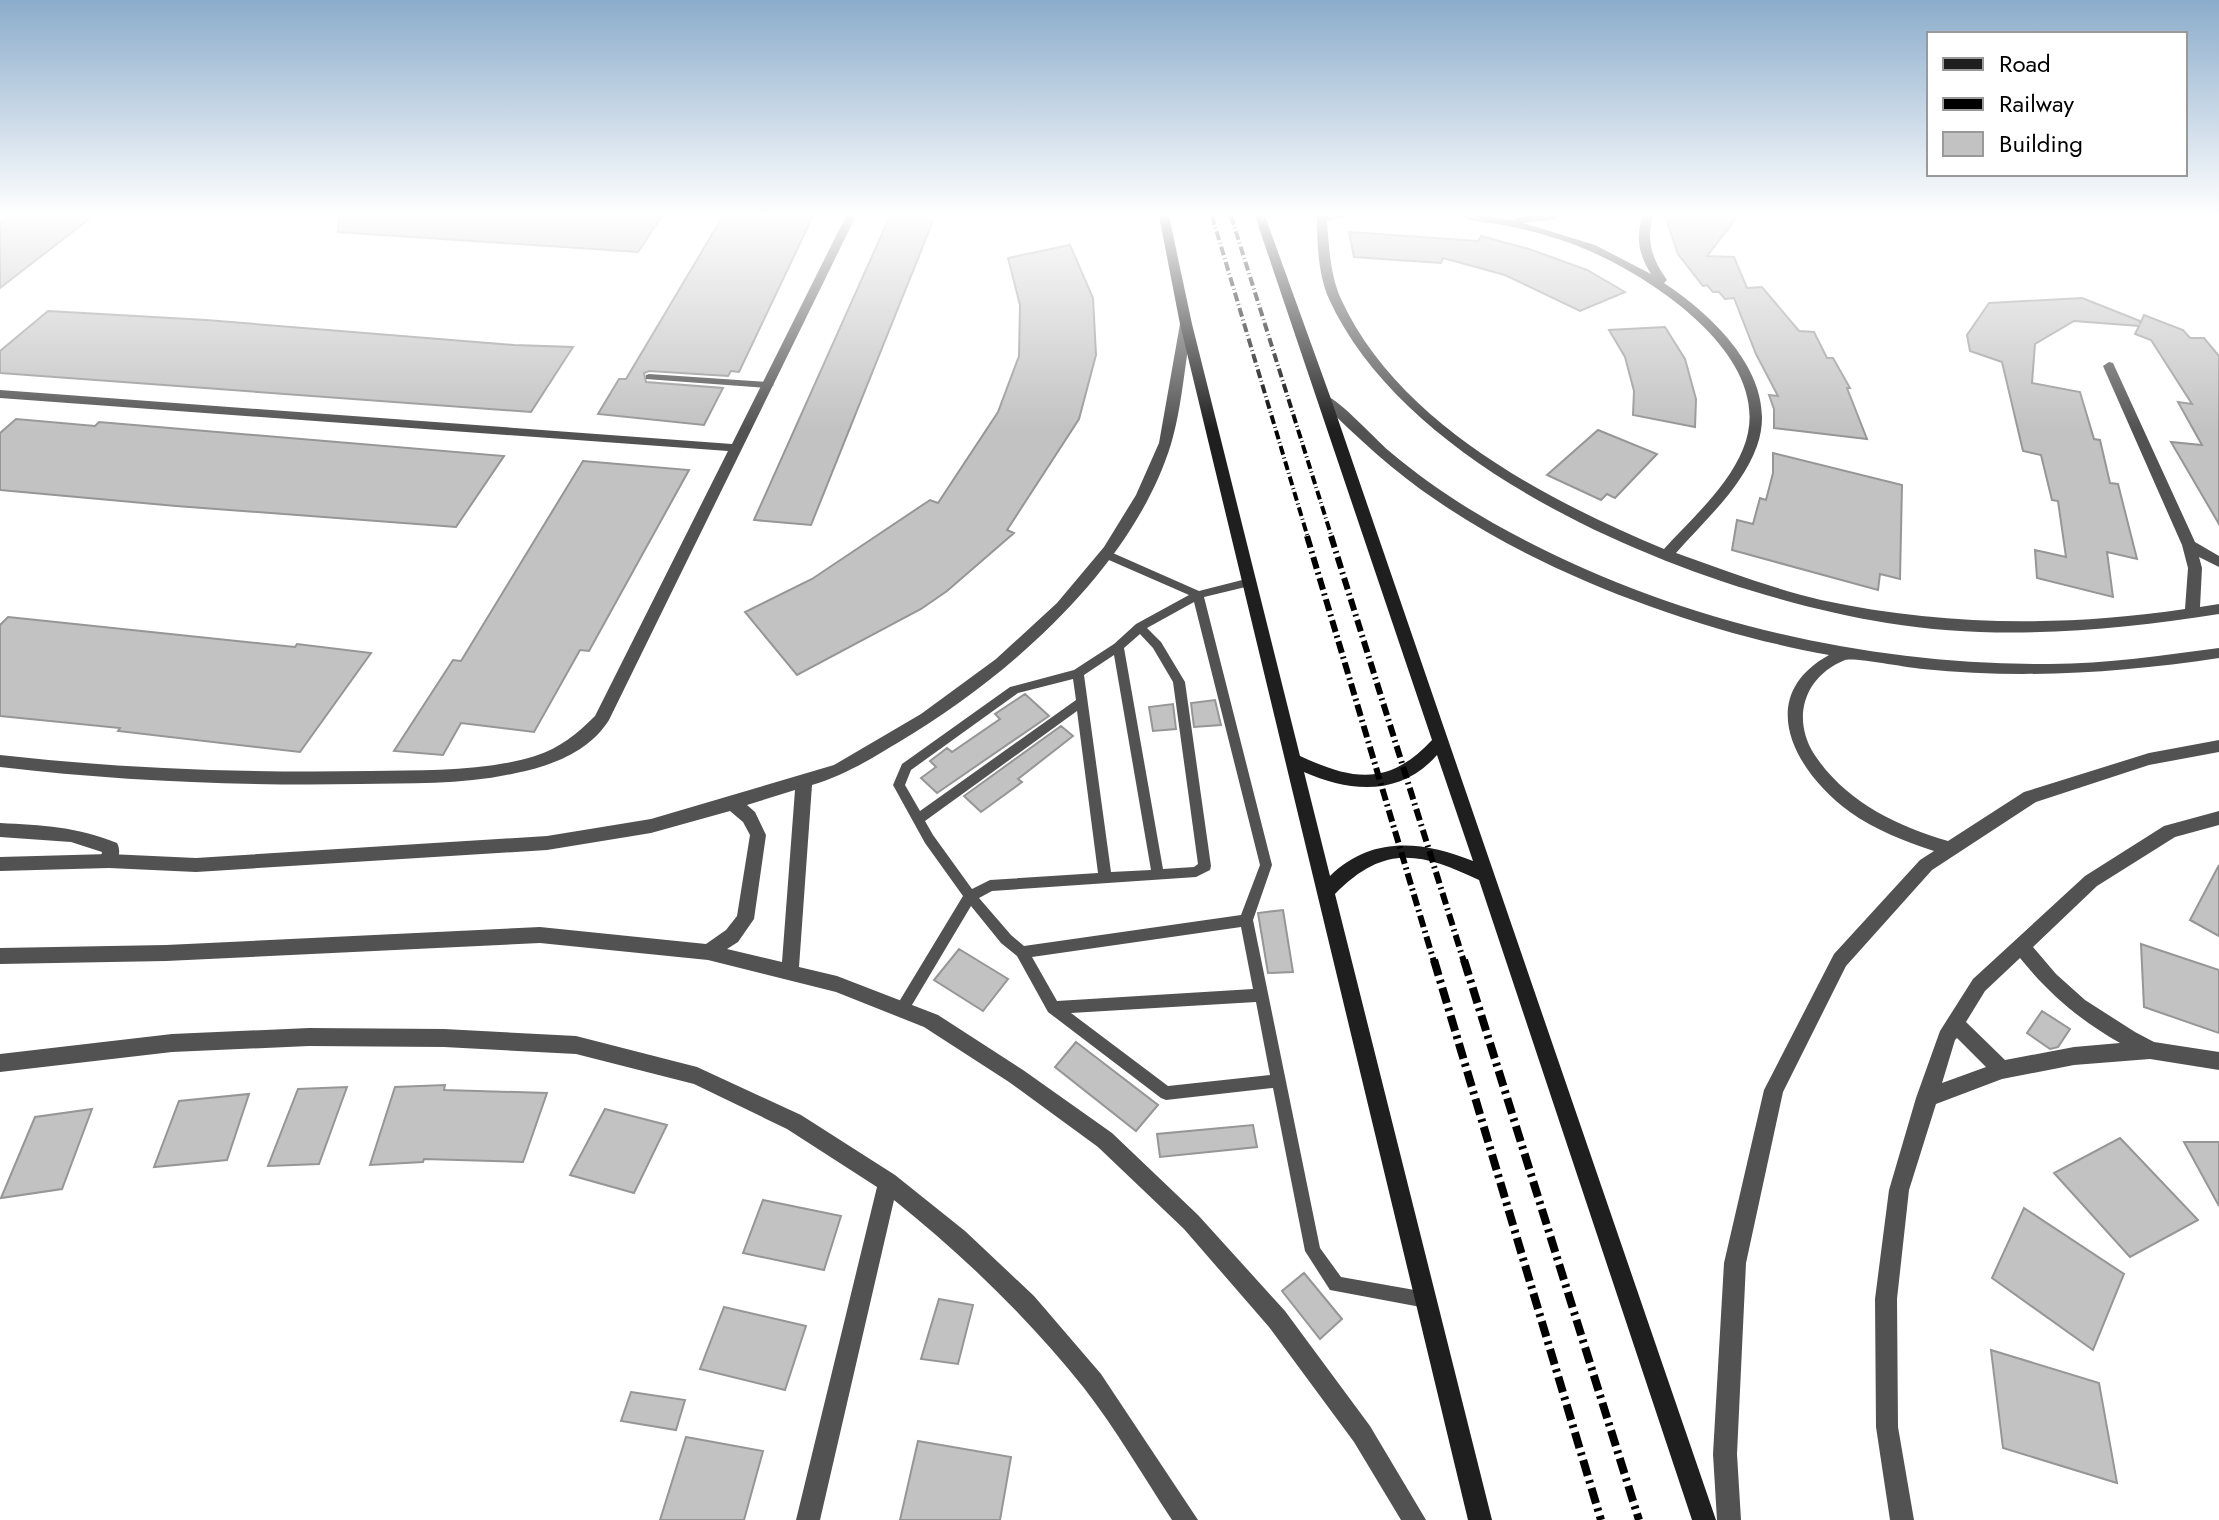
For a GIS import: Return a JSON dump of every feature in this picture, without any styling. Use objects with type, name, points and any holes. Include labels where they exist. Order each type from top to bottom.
[{"type":"main road","points":[[1178,287],[1480,1520]]},
{"type":"main road","points":[[1285,287],[1704,1520]]},
{"type":"main road","points":[[1294,760],[1326,777],[1370,783],[1393,779],[1416,768],[1441,741]]},
{"type":"main road","points":[[1326,892],[1365,857],[1389,851],[1416,850],[1437,855],[1487,876]]},
{"type":"street","points":[[0,761],[72,770],[171,776],[312,778],[455,773],[525,764],[559,754],[581,740],[601,720],[817,287]]},
{"type":"street","points":[[1331,287],[1354,335],[1381,371],[1462,447],[1518,484],[1583,519],[1729,578],[1807,601],[1887,617],[2037,627],[2104,624],[2219,609]]},
{"type":"street","points":[[1665,287],[1713,328],[1739,361],[1754,396],[1755,431],[1742,465],[1668,553]]},
{"type":"street","points":[[0,864],[109,861],[196,865],[533,845],[651,826],[839,770],[927,718],[1001,663],[1062,607],[1106,554],[1143,495],[1165,443],[1186,324]]},
{"type":"street","points":[[2109,366],[2189,545],[2195,580],[2192,613]]},
{"type":"street","points":[[0,394],[738,448]]},
{"type":"street","points":[[1325,399],[1361,434],[1426,488],[1511,540],[1611,587],[1730,628],[1845,654],[1968,669],[2086,670],[2219,653]]},
{"type":"street","points":[[2189,545],[2219,562]]},
{"type":"street","points":[[1845,654],[1824,662],[1807,675],[1796,692],[1793,712],[1797,735],[1808,758],[1827,782],[1851,804],[1881,824],[1915,839],[1950,849]]},
{"type":"street","points":[[1729,1520],[1725,1454],[1735,1263],[1774,1090],[1840,960],[1926,865],[2030,797],[2149,759],[2219,746]]},
{"type":"street","points":[[790,972],[804,782]]},
{"type":"street","points":[[708,952],[732,936],[745,919],[758,835],[749,817],[732,803]]},
{"type":"street","points":[[1902,1520],[1887,1427],[1886,1299],[1899,1190],[1947,1037],[1979,985],[2091,881],[2170,831],[2219,818]]},
{"type":"street","points":[[0,830],[67,834],[91,839],[111,848],[109,861]]},
{"type":"street","points":[[3,957],[166,953],[540,935],[708,952],[837,984],[931,1021],[1016,1076],[1105,1140],[1191,1222],[1277,1319],[1362,1434],[1414,1520]]},
{"type":"street","points":[[2021,946],[2051,985],[2096,1021],[2150,1050]]},
{"type":"street","points":[[1955,1024],[2002,1070]]},
{"type":"street","points":[[0,1063],[172,1043],[309,1037],[444,1038],[576,1045],[697,1076],[794,1122],[888,1182],[958,1238],[1026,1304],[1093,1382],[1186,1520]]},
{"type":"street","points":[[1926,1098],[2002,1070],[2074,1056],[2150,1050],[2219,1061]]},
{"type":"street","points":[[808,1520],[888,1182]]},
{"type":"lane","points":[[649,377],[769,385]]},
{"type":"lane","points":[[1106,554],[1198,595]]},
{"type":"lane","points":[[1250,582],[1198,595],[1140,627],[1118,647],[1078,673],[1014,690],[906,767],[899,785],[970,896],[1006,939],[1022,952],[1053,1008],[1166,1093],[1278,1081]]},
{"type":"lane","points":[[1198,595],[1266,865],[1246,920],[1313,1251],[1336,1284],[1426,1300]]},
{"type":"lane","points":[[901,1010],[970,896],[990,886],[1196,872],[1205,866],[1179,682],[1157,645],[1140,627]]},
{"type":"lane","points":[[1118,647],[1158,874]]},
{"type":"lane","points":[[1078,673],[1105,878]]},
{"type":"lane","points":[[918,819],[1081,702]]},
{"type":"lane","points":[[1022,952],[1246,920]]},
{"type":"lane","points":[[1053,1008],[1260,995]]},
{"type":"building","points":[[681,287],[779,287],[739,372],[731,371],[728,376],[644,373],[646,382],[723,388],[704,425],[598,414],[619,379],[626,379]]},
{"type":"building","points":[[858,287],[907,287],[811,525],[754,520]]},
{"type":"building","points":[[1015,287],[1088,287],[1093,298],[1096,355],[1079,419],[1007,530],[1014,533],[947,591],[921,609],[797,675],[745,612],[812,579],[930,500],[938,503],[998,412],[1019,356],[1020,305]]},
{"type":"building","points":[[1530,287],[1616,287],[1625,292],[1580,311]]},
{"type":"building","points":[[1709,287],[1762,287],[1799,331],[1814,332],[1827,358],[1833,358],[1850,388],[1847,388],[1867,439],[1774,428],[1774,409],[1769,395],[1778,396],[1756,354],[1734,298],[1725,299],[1719,292],[1713,292]]},
{"type":"building","points":[[2082,298],[2140,321],[2140,324],[2144,315],[2183,330],[2190,338],[2204,338],[2219,356],[2219,524],[2171,442],[2202,445],[2178,402],[2192,404],[2151,340],[2135,334],[2139,326],[2074,321],[2035,344],[2032,383],[2080,392],[2094,439],[2100,440],[2110,483],[2118,484],[2137,559],[2107,552],[2113,597],[2037,578],[2035,550],[2066,557],[2058,501],[2052,500],[2041,455],[2023,451],[2002,362],[1970,351],[1967,335],[1989,303]]},
{"type":"building","points":[[48,311],[573,347],[531,412],[0,373],[0,351]]},
{"type":"building","points":[[1665,327],[1685,359],[1696,399],[1695,427],[1633,415],[1634,391],[1625,357],[1609,330]]},
{"type":"building","points":[[16,419],[95,426],[99,422],[504,456],[456,527],[176,506],[0,490],[0,433]]},
{"type":"building","points":[[1598,430],[1657,454],[1615,498],[1607,494],[1601,500],[1547,475]]},
{"type":"building","points":[[1773,453],[1902,485],[1900,579],[1880,574],[1878,590],[1732,550],[1737,520],[1753,524],[1760,498],[1766,500],[1773,473]]},
{"type":"building","points":[[583,461],[689,470],[589,651],[580,650],[534,732],[461,723],[443,755],[394,751],[453,660],[461,661]]},
{"type":"building","points":[[8,617],[371,653],[300,752],[0,716],[0,625]]},
{"type":"building","points":[[1025,694],[1049,716],[937,793],[921,778],[936,767],[930,761],[947,748],[952,752],[1000,719],[995,714]]},
{"type":"building","points":[[1215,700],[1221,725],[1194,727],[1191,703]]},
{"type":"building","points":[[1173,704],[1176,729],[1153,731],[1149,707]]},
{"type":"building","points":[[1061,726],[1073,736],[1018,779],[1022,782],[981,812],[964,796]]},
{"type":"building","points":[[2219,865],[2219,936],[2190,920]]},
{"type":"building","points":[[1283,910],[1293,972],[1268,973],[1258,913]]},
{"type":"building","points":[[2141,944],[2219,970],[2219,1033],[2144,1007]]},
{"type":"building","points":[[959,949],[1008,979],[983,1011],[934,980]]},
{"type":"building","points":[[2042,1011],[2070,1029],[2058,1047],[2050,1049],[2027,1033]]},
{"type":"building","points":[[1076,1042],[1158,1105],[1136,1131],[1055,1067]]},
{"type":"building","points":[[445,1085],[444,1090],[547,1093],[523,1162],[424,1159],[423,1162],[370,1165],[395,1087]]},
{"type":"building","points":[[347,1087],[319,1164],[268,1166],[298,1089]]},
{"type":"building","points":[[249,1094],[227,1160],[154,1167],[179,1101]]},
{"type":"building","points":[[92,1109],[62,1189],[1,1198],[35,1117]]},
{"type":"building","points":[[605,1109],[667,1125],[634,1193],[570,1175]]},
{"type":"building","points":[[1253,1125],[1257,1147],[1160,1157],[1157,1134]]},
{"type":"building","points":[[2120,1138],[2198,1220],[2130,1257],[2054,1173]]},
{"type":"building","points":[[2184,1142],[2219,1142],[2219,1206]]},
{"type":"building","points":[[763,1200],[841,1216],[824,1270],[743,1253]]},
{"type":"building","points":[[2024,1208],[2124,1274],[2093,1350],[1992,1278]]},
{"type":"building","points":[[1304,1273],[1342,1319],[1320,1339],[1282,1291]]},
{"type":"building","points":[[939,1299],[973,1305],[958,1364],[921,1359]]},
{"type":"building","points":[[724,1307],[806,1326],[785,1390],[700,1369]]},
{"type":"building","points":[[1991,1350],[2099,1383],[2117,1483],[2003,1448]]},
{"type":"building","points":[[631,1392],[685,1400],[676,1430],[621,1421]]},
{"type":"building","points":[[686,1437],[763,1451],[744,1520],[660,1520]]},
{"type":"building","points":[[918,1441],[1011,1457],[1000,1520],[900,1520]]},
{"type":"railway","points":[[1233,287],[1308,538]]},
{"type":"railway","points":[[1253,287],[1332,538]]},
{"type":"railway","points":[[1307,536],[1434,962]]},
{"type":"railway","points":[[1331,536],[1464,962]]},
{"type":"railway","points":[[1434,960],[1601,1520]]},
{"type":"railway","points":[[1464,960],[1639,1520]]}]
